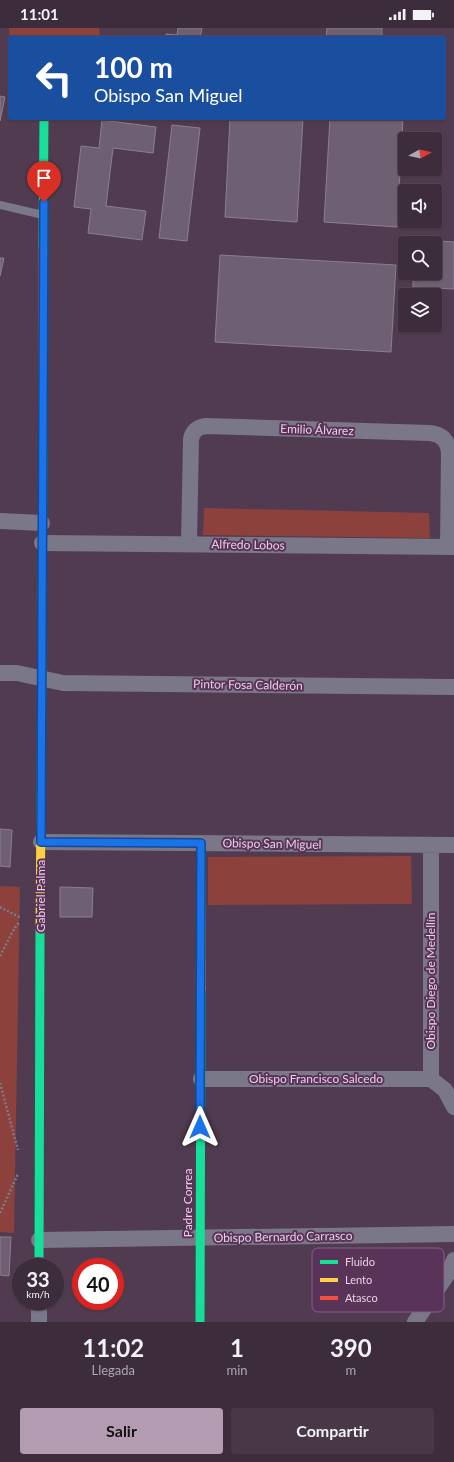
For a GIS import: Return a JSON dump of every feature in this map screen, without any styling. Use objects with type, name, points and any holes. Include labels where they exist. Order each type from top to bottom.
[{"type":"street","name":"Gabriel Palma","points":[[39,1258],[44,120]]},
{"type":"street","name":"Emilio Álvarez","points":[[189,544],[191,439],[192,434],[196,430],[206,426],[429,433],[439,435],[447,443],[449,453],[451,547]]},
{"type":"street","points":[[0,521],[42,523]]},
{"type":"street","name":"Alfredo Lobos","points":[[42,543],[451,547]]},
{"type":"street","name":"Pintor Fosa Calderón","points":[[0,672],[17,673],[63,683],[454,687]]},
{"type":"street","name":"Obispo San Miguel","points":[[41,842],[454,846]]},
{"type":"street","name":"Padre Correa","points":[[200,1322],[201,843]]},
{"type":"street","name":"Obispo Diego de Medellín","points":[[431,845],[431,1079]]},
{"type":"street","name":"Obispo Francisco Salcedo","points":[[200,1079],[431,1079]]},
{"type":"street","points":[[431,1079],[445,1090],[454,1107]]},
{"type":"street","name":"Obispo Bernardo Carrasco","points":[[40,1240],[454,1234]]},
{"type":"street","points":[[444,1279],[454,1260]]},
{"type":"street","points":[[39,1310],[39,1322]]},
{"type":"street","points":[[414,1322],[421,1312]]},
{"type":"lane","points":[[0,205],[44,216]]},
{"type":"path","points":[[0,907],[22,918]]},
{"type":"path","points":[[0,1083],[18,1151]]},
{"type":"path","points":[[0,1214],[19,1173]]},
{"type":"shaded area","points":[[9,28],[99,28],[100,36],[10,36]]},
{"type":"shaded area","points":[[204,508],[429,513],[430,538],[203,535]]},
{"type":"shaded area","points":[[411,856],[412,904],[208,905],[208,857]]},
{"type":"shaded area","points":[[0,886],[20,887],[14,1233],[0,1232]]},
{"type":"building","points":[[178,28],[202,28],[200,36],[166,36],[166,34],[177,35]]},
{"type":"building","points":[[327,28],[382,28],[382,36],[326,36]]},
{"type":"building","points":[[0,96],[5,97],[0,121]]},
{"type":"building","points":[[102,120],[156,127],[153,153],[113,148],[106,206],[146,211],[142,240],[88,233],[91,209],[74,207],[81,146],[99,148]]},
{"type":"building","points":[[230,120],[303,120],[297,222],[225,217]]},
{"type":"building","points":[[330,120],[403,120],[402,132],[398,132],[398,176],[400,176],[399,184],[398,184],[397,227],[324,222]]},
{"type":"building","points":[[172,125],[200,128],[187,241],[159,238]]},
{"type":"building","points":[[442,241],[454,242],[454,289],[413,287],[413,280],[442,280]]},
{"type":"building","points":[[220,255],[396,265],[391,352],[215,342]]},
{"type":"building","points":[[0,258],[4,258],[0,276]]},
{"type":"building","points":[[0,829],[12,830],[10,867],[0,866]]},
{"type":"building","points":[[60,887],[93,888],[92,917],[60,917]]},
{"type":"building","points":[[0,1237],[11,1237],[9,1276],[0,1275]]},
{"type":"traffic: fast","points":[[43,246],[44,120]]},
{"type":"traffic: fast","points":[[41,809],[43,448]]},
{"type":"traffic: fast","points":[[39,1258],[40,929]]},
{"type":"traffic: fast","points":[[200,1322],[201,989]]},
{"type":"traffic: slow","points":[[40,929],[41,809]]},
{"type":"traffic: slow","points":[[201,843],[201,989]]},
{"type":"traffic: jam","points":[[43,246],[43,448]]},
{"type":"route","points":[[44,202],[41,842],[201,843],[200,1127]]}]
